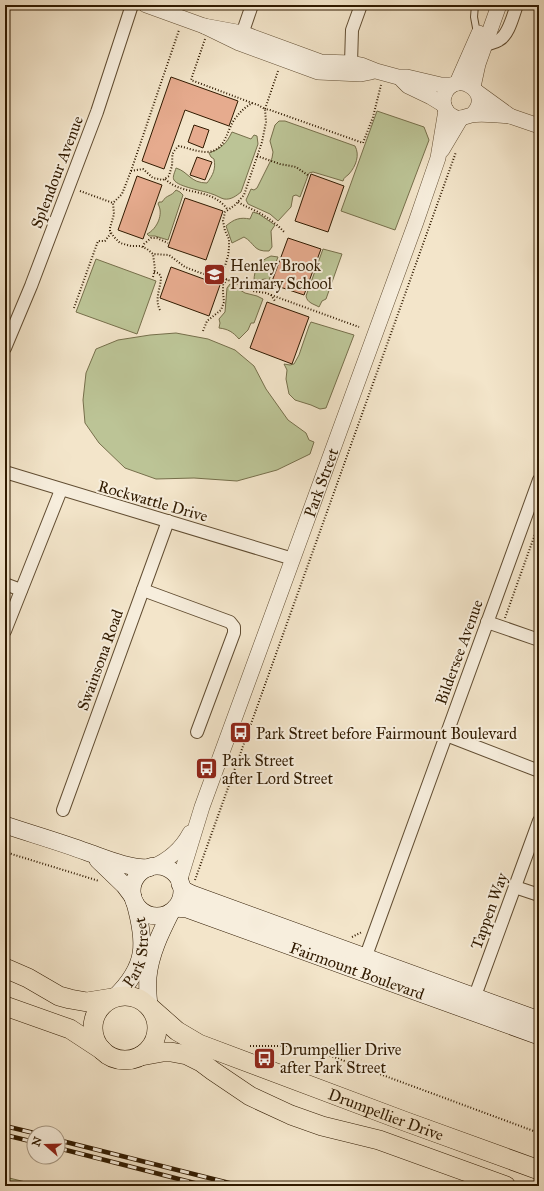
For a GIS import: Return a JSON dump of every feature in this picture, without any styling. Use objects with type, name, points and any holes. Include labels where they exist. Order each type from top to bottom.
[{"type":"main road","points":[[5,826],[87,851],[115,863],[141,868],[160,867],[168,869],[185,883],[180,901],[173,910],[160,916],[149,915],[142,911],[124,885],[110,870],[87,851]]},
{"type":"main road","points":[[134,900],[132,892],[135,881],[140,874],[150,868]]},
{"type":"main road","name":"Fairmount Boulevard","points":[[185,883],[184,890],[192,894],[363,964],[473,1004],[539,1036]]},
{"type":"main road","name":"Park Street","points":[[114,998],[126,987],[140,960],[142,948],[141,923],[134,900]]},
{"type":"main road","name":"Fairmount Boulevard","points":[[173,910],[187,909],[198,912],[363,964]]},
{"type":"main road","name":"Park Street","points":[[150,1007],[148,982],[151,963],[163,927],[173,910]]},
{"type":"main road","points":[[5,968],[70,1000],[88,1002],[123,996],[133,996],[140,999],[150,1007],[157,1022],[156,1036],[149,1049],[140,1056],[123,1060],[112,1057],[70,1029],[5,1006]]},
{"type":"main road","points":[[106,1053],[97,1042],[94,1035],[94,1024],[98,1010],[106,1002],[114,998]]},
{"type":"main road","name":"Fairmount Boulevard","points":[[473,1004],[539,1020]]},
{"type":"main road","name":"Drumpellier Drive","points":[[150,1007],[177,1031],[199,1044],[539,1170]]},
{"type":"main road","name":"Drumpellier Drive","points":[[140,1056],[163,1052],[187,1055],[201,1062],[250,1096],[280,1111],[322,1126],[379,1140],[506,1186]]},
{"type":"street","name":"Splendour Avenue","points":[[5,348],[31,286],[97,112],[132,5]]},
{"type":"street","points":[[146,5],[205,31],[240,38],[321,62],[362,65],[379,77]]},
{"type":"street","points":[[240,38],[252,5]]},
{"type":"street","points":[[351,63],[352,30],[361,5]]},
{"type":"street","points":[[467,117],[478,107],[479,97],[475,90],[478,64],[481,42],[490,5]]},
{"type":"street","points":[[445,108],[443,100],[445,94],[454,84],[481,42],[500,5]]},
{"type":"street","points":[[481,42],[490,43],[501,40],[507,32],[517,5]]},
{"type":"street","points":[[240,38],[318,72],[361,74],[379,77],[407,77],[441,85],[468,84],[510,116],[539,126]]},
{"type":"street","points":[[398,77],[408,86],[431,97],[445,108],[450,115],[456,118],[510,116]]},
{"type":"street","name":"Park Street","points":[[150,868],[166,860],[180,848],[189,834],[202,807],[413,230],[438,158],[445,108]]},
{"type":"street","name":"Park Street","points":[[438,158],[467,117]]},
{"type":"street","name":"Rockwattle Drive","points":[[5,472],[61,490],[293,558]]},
{"type":"street","name":"Bildersee Avenue","points":[[363,964],[487,622],[534,511],[536,478]]},
{"type":"street","points":[[5,631],[61,490]]},
{"type":"street","name":"Swainsona Road","points":[[63,810],[168,521]]},
{"type":"street","points":[[5,584],[21,590]]},
{"type":"street","points":[[143,590],[230,622],[234,628],[234,633],[197,732]]},
{"type":"street","points":[[487,622],[539,640]]},
{"type":"street","points":[[446,735],[539,771]]},
{"type":"street","name":"Park Street","points":[[185,883],[202,807]]},
{"type":"street","name":"Tappen Way","points":[[473,1004],[539,821]]},
{"type":"street","points":[[515,887],[539,895]]},
{"type":"lane","points":[[475,5],[474,17],[481,42]]},
{"type":"path","points":[[113,203],[122,194],[131,171],[180,27]]},
{"type":"path","points":[[205,31],[191,80],[265,109],[364,143],[373,116],[379,77]]},
{"type":"path","points":[[113,203],[114,214],[110,228],[111,233],[120,243],[131,246],[140,246],[153,254],[169,255],[184,267],[210,276],[219,273],[225,266],[229,252],[229,239],[225,231],[223,221],[225,212],[238,202],[244,195],[262,142],[266,122],[265,109],[280,68]]},
{"type":"path","points":[[131,171],[143,169],[153,178],[165,179],[169,176],[172,165],[171,158],[174,150],[179,146],[196,151],[208,152],[216,149],[223,143],[235,119],[242,110],[252,103]]},
{"type":"path","points":[[185,883],[457,151]]},
{"type":"path","points":[[257,156],[280,164],[296,167],[309,176]]},
{"type":"path","points":[[165,179],[170,184],[177,187],[207,194],[220,201],[228,210]]},
{"type":"path","points":[[80,191],[113,203]]},
{"type":"path","points":[[238,202],[276,223],[285,233]]},
{"type":"path","points":[[74,308],[98,241],[105,241],[111,233]]},
{"type":"path","points":[[143,247],[144,244],[151,238],[157,238],[168,243]]},
{"type":"path","points":[[153,254],[155,269],[153,277]]},
{"type":"path","points":[[154,272],[161,276],[161,282],[156,299],[160,310]]},
{"type":"path","points":[[219,273],[227,280],[253,291],[266,292],[358,327]]},
{"type":"path","points":[[203,331],[207,321],[221,310],[224,302],[223,285],[227,280]]},
{"type":"path","points":[[272,295],[275,301]]},
{"type":"path","points":[[536,478],[539,462]]},
{"type":"path","points":[[5,852],[104,883]]},
{"type":"path","points":[[349,939],[362,932]]},
{"type":"path","points":[[243,1046],[294,1046],[315,1050],[539,1133]]},
{"type":"green space","points":[[377,111],[424,127],[429,140],[395,230],[341,211]]},
{"type":"green space","points":[[279,121],[285,121],[355,146],[357,157],[354,168],[343,181],[313,172],[309,173],[300,197],[296,195],[293,196],[291,207],[278,221],[270,214],[248,204],[246,200],[251,189],[254,190],[257,188],[272,158],[273,152],[270,141],[275,125]]},
{"type":"green space","points":[[232,132],[251,139],[254,135],[257,136],[258,144],[241,192],[231,198],[224,199],[214,194],[181,185],[173,179],[176,168],[201,183],[207,183],[215,166],[214,159],[209,153],[223,145],[228,140]]},
{"type":"green space","points":[[176,190],[183,195],[168,240],[155,236],[149,236],[147,234],[154,229],[160,217],[159,202],[162,202]]},
{"type":"green space","points":[[253,212],[259,214],[275,225],[271,231],[272,247],[269,251],[257,249],[248,239],[244,237],[232,243],[226,226],[237,219],[250,219]]},
{"type":"green space","points":[[323,249],[342,254],[326,299],[322,301],[319,307],[309,302],[306,296]]},
{"type":"green space","points":[[271,256],[278,257],[269,280],[265,279],[254,281],[256,269],[260,263]]},
{"type":"green space","points":[[96,259],[156,281],[137,334],[76,312]]},
{"type":"green space","points":[[230,284],[245,293],[263,299],[254,323],[251,323],[248,330],[239,339],[230,331],[219,328],[219,319],[225,312],[227,288]]},
{"type":"green space","points":[[311,322],[354,335],[326,408],[320,409],[295,400],[289,394],[286,379],[287,370],[284,364],[294,364],[299,355]]},
{"type":"green space","points":[[176,333],[208,339],[235,350],[254,366],[266,389],[288,420],[306,433],[309,440],[314,442],[310,454],[277,470],[237,481],[194,478],[156,479],[125,468],[99,443],[85,423],[83,400],[86,373],[96,349],[118,340]]},
{"type":"green space","points":[[5,1177],[42,1186],[5,1186]]},
{"type":"building","points":[[171,77],[238,101],[229,126],[185,110],[164,169],[142,161]]},
{"type":"building","points":[[194,125],[209,130],[203,148],[188,142]]},
{"type":"building","points":[[197,157],[212,162],[205,180],[190,175]]},
{"type":"building","points":[[311,174],[344,186],[328,232],[295,221]]},
{"type":"building","points":[[137,176],[162,185],[143,239],[118,230]]},
{"type":"building","points":[[185,198],[223,211],[206,260],[168,247]]},
{"type":"building","points":[[288,238],[321,249],[304,295],[271,284]]},
{"type":"building","points":[[171,267],[220,285],[209,316],[160,298]]},
{"type":"building","points":[[267,302],[309,317],[292,364],[250,348]]},
{"type":"railway","points":[[5,1126],[26,1131]]},
{"type":"railway","points":[[5,1135],[26,1140]]},
{"type":"railway","points":[[66,1142],[241,1186]]},
{"type":"railway","points":[[66,1150],[206,1186]]},
{"type":"place","name":"Henley Brook Primary School","points":[[214,274]]},
{"type":"place","name":"Park Street before Fairmount Boulevard","points":[[240,733]]},
{"type":"place","name":"Park Street after Lord Street","points":[[207,769]]},
{"type":"place","name":"Drumpellier Drive after Park Street","points":[[264,1058]]}]
